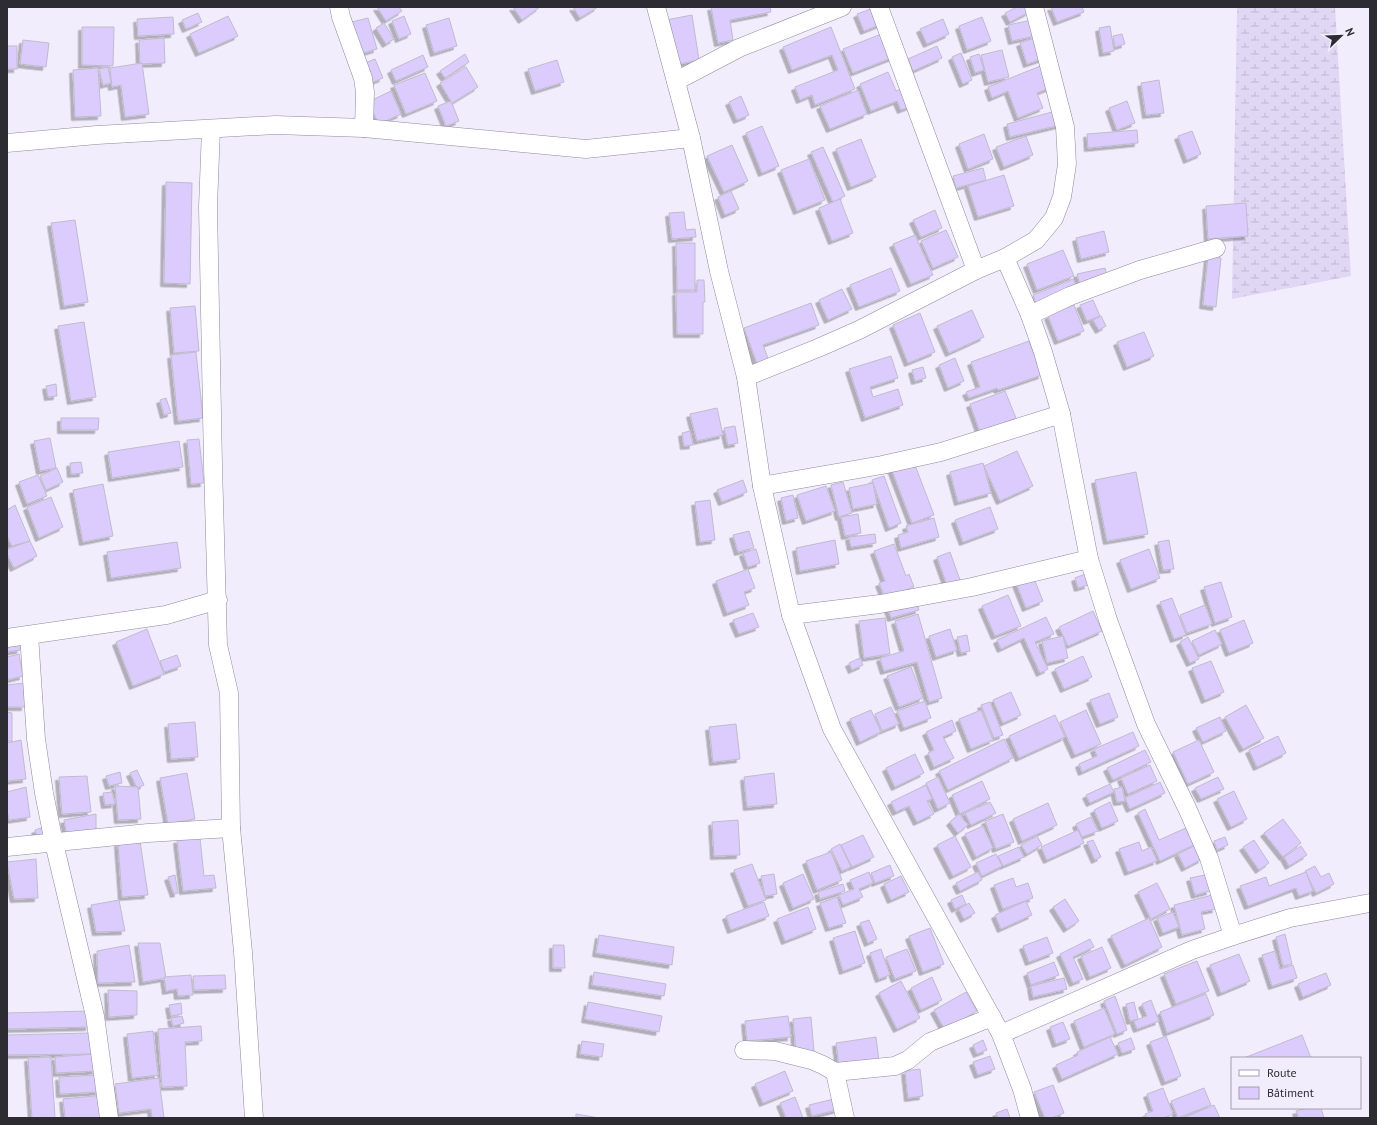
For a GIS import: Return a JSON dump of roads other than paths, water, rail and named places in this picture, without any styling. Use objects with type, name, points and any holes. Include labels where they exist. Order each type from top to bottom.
[{"type":"street","points":[[339,7],[341,17],[363,78],[365,92],[364,128]]},
{"type":"street","points":[[656,7],[691,138],[719,271],[746,377],[762,486],[791,615],[832,728],[1002,1034],[1022,1088],[1030,1118]]},
{"type":"street","points":[[676,81],[739,48],[842,7]]},
{"type":"street","points":[[879,7],[976,270]]},
{"type":"street","points":[[746,377],[859,330],[976,270],[1005,258],[1036,240],[1054,218],[1062,196],[1067,164],[1065,127],[1034,7]]},
{"type":"street","points":[[7,143],[97,135],[275,125],[364,128],[586,149],[691,138]]},
{"type":"street","points":[[211,129],[209,231],[218,644],[229,693],[231,828],[244,959],[254,1118]]},
{"type":"street","points":[[1030,315],[1070,296],[1140,270],[1216,248]]},
{"type":"street","points":[[1005,258],[1030,315],[1043,352],[1061,414],[1089,559],[1108,620],[1146,724],[1209,858],[1233,936]]},
{"type":"street","points":[[762,486],[882,465],[933,453],[1061,414]]},
{"type":"street","points":[[791,615],[880,604],[972,586],[1089,559]]},
{"type":"street","points":[[7,638],[166,616],[218,600]]},
{"type":"street","points":[[29,635],[36,739],[44,793],[54,843],[95,1016],[109,1118]]},
{"type":"street","points":[[7,847],[148,833],[231,828]]},
{"type":"street","points":[[1002,1034],[1192,950],[1290,918],[1370,903]]},
{"type":"street","points":[[744,1050],[775,1051],[811,1060],[835,1072],[894,1066],[908,1060],[930,1042],[992,1017]]},
{"type":"street","points":[[835,1072],[845,1118]]}]
